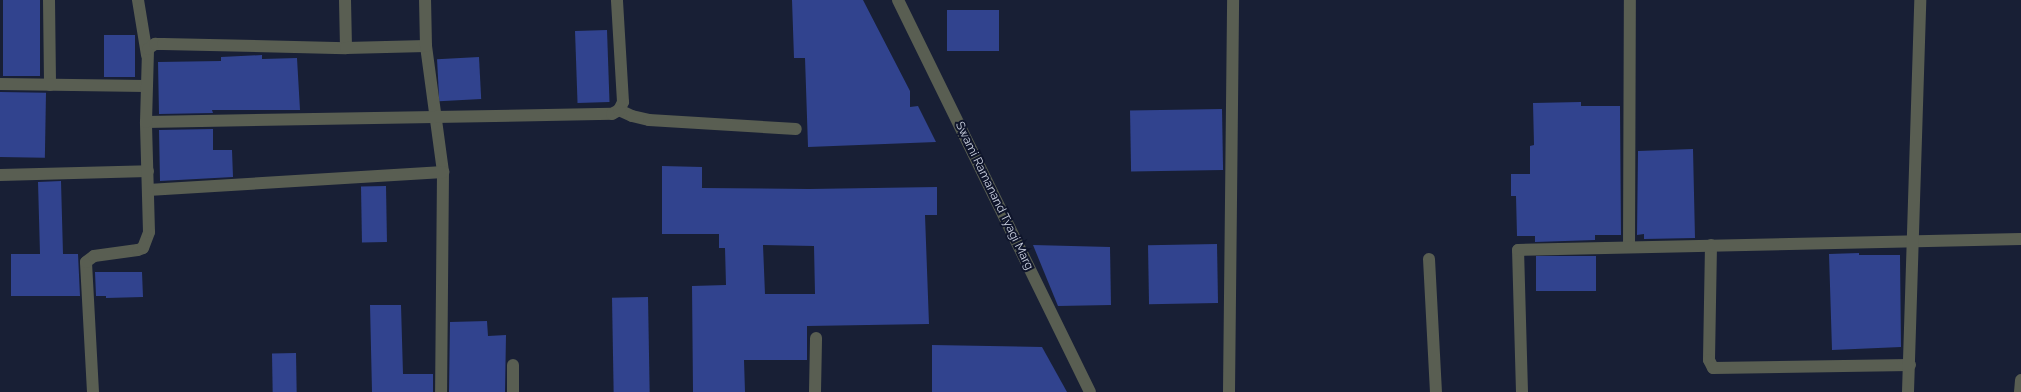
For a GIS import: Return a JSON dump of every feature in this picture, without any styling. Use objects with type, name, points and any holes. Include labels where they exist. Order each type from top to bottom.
[{"type":"street","points":[[49,0],[50,85]]},
{"type":"street","points":[[138,0],[147,55]]},
{"type":"street","points":[[345,0],[346,48]]},
{"type":"street","points":[[425,0],[426,46],[443,172],[441,392]]},
{"type":"street","points":[[146,122],[612,114],[619,110],[623,97],[617,0]]},
{"type":"street","name":"Swami Ramanand Tyagi Marg","points":[[898,0],[1090,392]]},
{"type":"street","points":[[1229,392],[1233,0]]},
{"type":"street","points":[[1629,247],[1630,0]]},
{"type":"street","points":[[1908,392],[1920,0]]},
{"type":"street","points":[[93,392],[86,262],[94,256],[143,248],[149,232],[146,122],[148,49],[154,44],[346,48],[426,46]]},
{"type":"street","points":[[0,84],[146,86]]},
{"type":"street","points":[[619,110],[632,116],[649,120],[796,129]]},
{"type":"street","points":[[0,175],[148,171]]},
{"type":"street","points":[[148,190],[443,172]]},
{"type":"street","points":[[1522,392],[1518,250],[2021,239]]},
{"type":"street","points":[[1711,245],[1709,360],[1713,368],[1910,365]]},
{"type":"street","points":[[1429,259],[1436,392]]},
{"type":"street","points":[[815,392],[816,338]]},
{"type":"street","points":[[513,365],[513,392]]},
{"type":"street","points":[[2020,392],[2021,380]]},
{"type":"building","points":[[3,0],[40,0],[40,76],[3,76]]},
{"type":"building","points":[[792,0],[863,0],[910,91],[910,107],[918,106],[936,142],[808,147],[805,58],[794,58]]},
{"type":"building","points":[[947,10],[999,10],[999,51],[947,51]]},
{"type":"building","points":[[607,30],[610,102],[578,103],[575,31]]},
{"type":"building","points":[[104,35],[135,35],[135,77],[104,77]]},
{"type":"building","points":[[262,55],[262,59],[297,58],[300,110],[212,110],[213,113],[159,114],[158,62],[221,61],[221,57]]},
{"type":"building","points":[[479,57],[481,99],[439,101],[437,59]]},
{"type":"building","points":[[0,92],[46,93],[45,158],[0,157]]},
{"type":"building","points":[[1581,102],[1581,106],[1620,106],[1621,235],[1595,235],[1595,240],[1535,242],[1535,236],[1517,236],[1516,196],[1511,196],[1511,174],[1530,174],[1530,146],[1534,145],[1533,103]]},
{"type":"building","points":[[1222,109],[1223,170],[1131,172],[1130,111]]},
{"type":"building","points":[[213,129],[213,150],[232,150],[233,177],[160,181],[159,130]]},
{"type":"building","points":[[1693,149],[1695,238],[1644,239],[1644,234],[1637,235],[1638,151]]},
{"type":"building","points":[[662,166],[702,167],[702,188],[937,187],[937,215],[925,215],[929,324],[807,326],[807,360],[744,360],[745,392],[693,392],[692,286],[726,285],[725,248],[719,248],[719,234],[662,234]],"holes":[[[763,245],[814,246],[815,294],[765,294]]]},
{"type":"building","points":[[61,181],[63,254],[78,254],[80,296],[11,296],[11,254],[40,254],[38,182]]},
{"type":"building","points":[[361,186],[386,186],[387,242],[362,242]]},
{"type":"building","points":[[1217,244],[1218,303],[1149,304],[1148,245]]},
{"type":"building","points":[[1033,245],[1110,247],[1111,305],[1058,306]]},
{"type":"building","points":[[1859,253],[1859,255],[1900,255],[1901,347],[1832,350],[1829,254]]},
{"type":"building","points":[[1536,256],[1596,256],[1596,291],[1536,291]]},
{"type":"building","points":[[95,272],[142,272],[143,297],[106,298],[106,296],[96,296]]},
{"type":"building","points":[[648,297],[650,392],[614,392],[612,298]]},
{"type":"building","points":[[370,305],[401,305],[403,374],[433,374],[433,392],[372,392]]},
{"type":"building","points":[[487,321],[488,336],[506,335],[505,392],[449,392],[450,322]]},
{"type":"building","points":[[932,345],[1042,347],[1067,392],[932,392]]},
{"type":"building","points":[[272,353],[296,353],[297,392],[273,392]]}]
